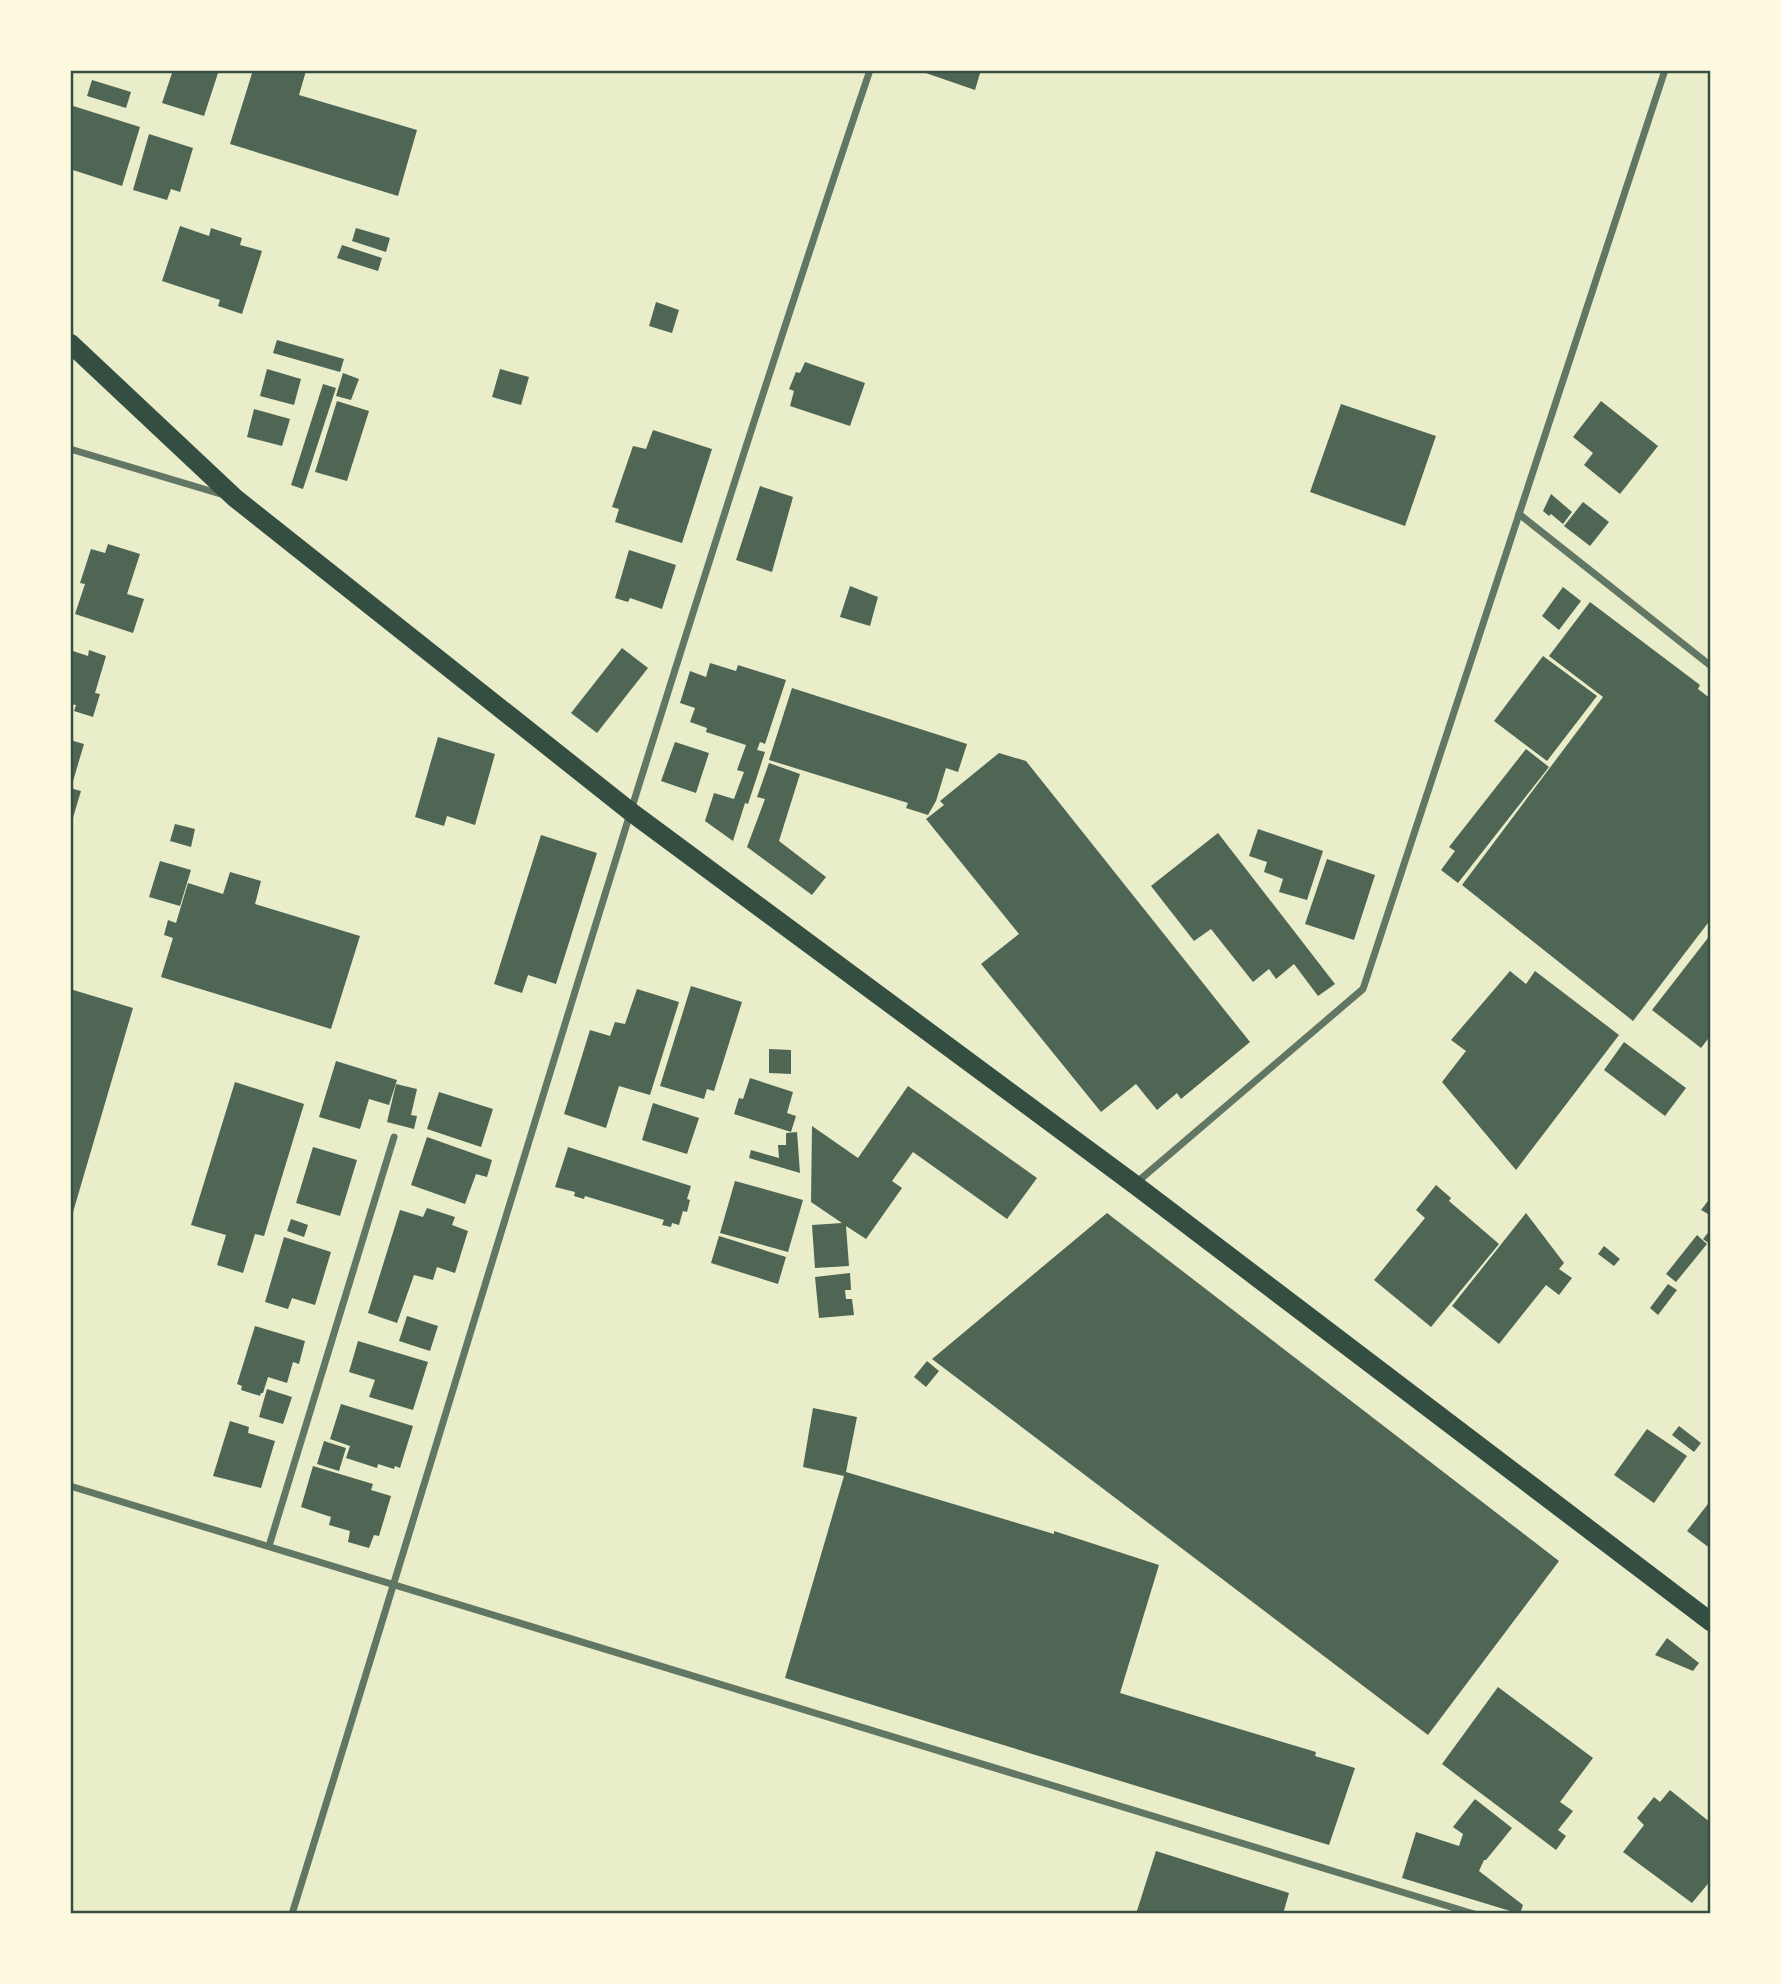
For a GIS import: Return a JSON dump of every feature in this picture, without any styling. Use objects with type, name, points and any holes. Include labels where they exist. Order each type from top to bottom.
[{"type":"highway","points":[[70,343],[235,498],[631,812],[1134,1184],[1711,1622]]},
{"type":"street","points":[[292,1914],[741,461],[870,70]]},
{"type":"street","points":[[1134,1184],[1363,989],[1665,70]]},
{"type":"street","points":[[70,449],[235,498]]},
{"type":"street","points":[[1519,514],[1711,666]]},
{"type":"street","points":[[269,1546],[394,1137]]},
{"type":"street","points":[[70,1486],[1474,1914]]},
{"type":"building","points":[[173,70],[219,70],[204,116],[162,103]]},
{"type":"building","points":[[253,70],[306,71],[299,95],[417,130],[398,196],[230,144]]},
{"type":"building","points":[[917,70],[981,70],[975,90]]},
{"type":"building","points":[[92,80],[131,92],[126,108],[87,96]]},
{"type":"building","points":[[70,105],[140,127],[122,186],[70,169]]},
{"type":"building","points":[[149,134],[193,148],[180,192],[171,189],[167,200],[133,190]]},
{"type":"building","points":[[180,226],[209,236],[211,228],[242,238],[240,245],[262,251],[242,314],[218,306],[220,300],[162,281]]},
{"type":"building","points":[[356,228],[390,238],[386,252],[352,241]]},
{"type":"building","points":[[342,245],[382,258],[378,271],[337,258]]},
{"type":"building","points":[[656,302],[679,310],[672,333],[649,326]]},
{"type":"building","points":[[277,340],[344,359],[340,372],[273,353]]},
{"type":"building","points":[[805,362],[865,383],[850,426],[790,406],[794,391],[789,389],[796,372],[800,373]]},
{"type":"building","points":[[267,369],[301,379],[294,405],[260,396]]},
{"type":"building","points":[[500,369],[529,377],[521,405],[492,397]]},
{"type":"building","points":[[343,373],[359,379],[351,400],[336,396]]},
{"type":"building","points":[[323,384],[336,388],[303,489],[291,485]]},
{"type":"building","points":[[337,401],[369,411],[347,481],[315,472]]},
{"type":"building","points":[[1601,401],[1658,446],[1620,494],[1584,465],[1593,453],[1573,437]]},
{"type":"building","points":[[1341,404],[1436,436],[1405,526],[1310,492]]},
{"type":"building","points":[[254,409],[290,419],[282,446],[247,437]]},
{"type":"building","points":[[653,430],[712,449],[682,543],[615,522],[619,509],[612,507],[633,446],[646,449]]},
{"type":"building","points":[[760,486],[793,497],[772,572],[736,560]]},
{"type":"building","points":[[1551,494],[1572,512],[1563,524],[1543,511]]},
{"type":"building","points":[[1583,502],[1609,522],[1590,546],[1564,526]]},
{"type":"building","points":[[108,544],[140,554],[127,594],[144,599],[133,633],[75,614],[85,584],[80,583],[91,549],[105,553]]},
{"type":"building","points":[[629,550],[676,565],[662,609],[630,598],[628,602],[615,598]]},
{"type":"building","points":[[850,586],[878,597],[870,626],[840,617]]},
{"type":"building","points":[[1563,587],[1581,601],[1559,630],[1542,616]]},
{"type":"building","points":[[1590,602],[1700,685],[1698,689],[1711,699],[1711,919],[1633,1021],[1462,885],[1603,697],[1549,656]]},
{"type":"building","points":[[622,648],[648,668],[597,733],[571,713]]},
{"type":"building","points":[[70,650],[88,656],[89,650],[106,656],[95,693],[100,694],[93,717],[74,711],[76,705],[70,704]]},
{"type":"building","points":[[1543,656],[1597,696],[1547,761],[1494,721]]},
{"type":"building","points":[[710,663],[736,671],[738,665],[786,680],[765,744],[760,742],[757,750],[765,752],[733,841],[705,821],[714,793],[734,799],[744,772],[737,770],[746,745],[706,732],[707,728],[690,722],[695,708],[680,703],[690,671],[706,677]]},
{"type":"building","points":[[792,688],[967,744],[958,772],[946,768],[936,801],[928,815],[906,808],[908,803],[769,760]]},
{"type":"building","points":[[438,737],[495,754],[475,825],[447,816],[444,826],[415,817]]},
{"type":"building","points":[[70,740],[84,744],[71,788],[70,788]]},
{"type":"building","points":[[675,742],[709,753],[696,793],[661,781]]},
{"type":"building","points":[[1526,749],[1549,767],[1458,883],[1441,870],[1455,851],[1449,847]]},
{"type":"building","points":[[999,753],[1026,761],[1250,1042],[1181,1099],[1177,1093],[1157,1110],[1136,1084],[1101,1112],[981,964],[1019,934],[926,819],[944,805],[940,801]]},
{"type":"building","points":[[769,763],[800,774],[779,841],[826,877],[812,895],[747,847],[765,799],[757,797]]},
{"type":"building","points":[[70,788],[81,791],[72,821],[70,820]]},
{"type":"building","points":[[175,824],[195,829],[191,847],[170,841]]},
{"type":"building","points":[[1258,829],[1323,851],[1307,900],[1279,892],[1283,879],[1264,872],[1267,862],[1249,856]]},
{"type":"building","points":[[1218,833],[1335,984],[1318,996],[1294,964],[1276,979],[1269,969],[1253,982],[1211,929],[1194,941],[1151,886]]},
{"type":"building","points":[[541,835],[597,853],[556,984],[528,975],[522,993],[494,984]]},
{"type":"building","points":[[1327,859],[1375,875],[1354,940],[1305,924]]},
{"type":"building","points":[[160,861],[191,870],[180,906],[149,897]]},
{"type":"building","points":[[230,872],[261,881],[255,904],[360,936],[331,1029],[161,977],[173,938],[164,935],[168,920],[176,923],[188,883],[223,894]]},
{"type":"building","points":[[1711,934],[1711,1035],[1701,1048],[1652,1010]]},
{"type":"building","points":[[1510,971],[1526,984],[1535,971],[1619,1035],[1516,1170],[1442,1082],[1466,1051],[1451,1040]]},
{"type":"building","points":[[691,986],[742,1002],[714,1091],[707,1089],[704,1099],[660,1086]]},
{"type":"building","points":[[70,989],[133,1008],[71,1219],[70,1219]]},
{"type":"building","points":[[637,989],[679,1002],[650,1095],[619,1086],[606,1128],[564,1114],[590,1030],[610,1036],[615,1022],[625,1024]]},
{"type":"building","points":[[1624,1042],[1686,1088],[1665,1116],[1604,1070]]},
{"type":"building","points":[[769,1049],[791,1050],[791,1074],[769,1073]]},
{"type":"building","points":[[336,1061],[397,1080],[389,1105],[369,1099],[360,1129],[319,1117]]},
{"type":"building","points":[[750,1078],[793,1092],[787,1113],[796,1116],[791,1132],[734,1114],[739,1098],[743,1099]]},
{"type":"building","points":[[235,1082],[304,1104],[264,1236],[255,1234],[243,1273],[217,1265],[226,1235],[191,1225]]},
{"type":"building","points":[[396,1084],[417,1089],[411,1115],[417,1116],[414,1129],[387,1122]]},
{"type":"building","points":[[908,1086],[1037,1178],[1007,1219],[913,1152],[892,1181],[902,1188],[866,1239],[846,1226],[849,1266],[815,1268],[812,1225],[842,1223],[811,1202],[812,1126],[858,1158]]},
{"type":"building","points":[[439,1092],[493,1109],[481,1147],[427,1129]]},
{"type":"building","points":[[653,1103],[699,1118],[687,1154],[642,1140]]},
{"type":"building","points":[[797,1132],[800,1173],[749,1158],[751,1150],[779,1158],[778,1145],[786,1145],[786,1133]]},
{"type":"building","points":[[427,1137],[492,1160],[487,1177],[476,1174],[465,1204],[411,1185]]},
{"type":"building","points":[[313,1147],[357,1160],[340,1216],[296,1203]]},
{"type":"building","points":[[568,1147],[691,1186],[687,1212],[683,1211],[679,1225],[662,1225],[664,1220],[585,1196],[584,1199],[574,1196],[575,1192],[555,1187]]},
{"type":"building","points":[[735,1181],[803,1200],[788,1252],[720,1233]]},
{"type":"building","points":[[1436,1185],[1451,1198],[1449,1201],[1499,1244],[1431,1327],[1374,1280],[1425,1218],[1416,1210]]},
{"type":"building","points":[[1711,1197],[1711,1213],[1710,1215],[1701,1210]]},
{"type":"building","points":[[427,1208],[455,1217],[452,1225],[468,1231],[455,1273],[437,1267],[433,1280],[414,1275],[397,1323],[368,1313],[400,1210],[423,1217]]},
{"type":"building","points":[[1107,1213],[1559,1561],[1428,1735],[932,1359]]},
{"type":"building","points":[[1526,1213],[1564,1263],[1559,1269],[1572,1278],[1559,1295],[1546,1285],[1499,1344],[1452,1306]]},
{"type":"building","points":[[291,1219],[308,1225],[304,1237],[287,1231]]},
{"type":"building","points":[[1711,1229],[1711,1245],[1703,1239]]},
{"type":"building","points":[[1697,1235],[1707,1244],[1676,1282],[1666,1274]]},
{"type":"building","points":[[719,1236],[786,1257],[778,1284],[711,1263]]},
{"type":"building","points":[[284,1237],[331,1252],[315,1305],[292,1298],[288,1309],[265,1302]]},
{"type":"building","points":[[1604,1246],[1620,1259],[1614,1266],[1598,1254]]},
{"type":"building","points":[[850,1273],[851,1290],[845,1290],[846,1299],[852,1299],[854,1315],[819,1318],[815,1277]]},
{"type":"building","points":[[1668,1284],[1677,1290],[1658,1315],[1650,1308]]},
{"type":"building","points":[[407,1316],[438,1326],[430,1351],[399,1341]]},
{"type":"building","points":[[255,1326],[305,1341],[299,1364],[293,1362],[287,1383],[268,1377],[260,1396],[241,1390],[242,1386],[237,1384]]},
{"type":"building","points":[[358,1341],[428,1362],[413,1410],[369,1397],[375,1380],[349,1372]]},
{"type":"building","points":[[927,1361],[939,1371],[926,1387],[914,1377]]},
{"type":"building","points":[[267,1389],[292,1397],[283,1424],[259,1417]]},
{"type":"building","points":[[341,1404],[413,1426],[400,1468],[378,1464],[377,1468],[346,1458],[350,1446],[330,1439]]},
{"type":"building","points":[[813,1408],[857,1417],[846,1472],[1054,1534],[1054,1531],[1159,1565],[1120,1693],[1316,1752],[1315,1756],[1355,1768],[1329,1845],[785,1678],[844,1476],[803,1467]]},
{"type":"building","points":[[230,1421],[249,1427],[248,1433],[275,1441],[261,1488],[213,1476]]},
{"type":"building","points":[[1679,1426],[1701,1443],[1694,1452],[1672,1435]]},
{"type":"building","points":[[1647,1429],[1687,1456],[1654,1503],[1614,1475]]},
{"type":"building","points":[[324,1441],[346,1448],[339,1471],[317,1464]]},
{"type":"building","points":[[313,1466],[373,1484],[371,1490],[391,1496],[379,1536],[374,1535],[369,1548],[348,1542],[350,1531],[329,1525],[331,1517],[301,1507]]},
{"type":"building","points":[[1711,1500],[1711,1549],[1687,1531]]},
{"type":"building","points":[[1667,1638],[1699,1663],[1693,1671],[1655,1655]]},
{"type":"building","points":[[1498,1687],[1593,1758],[1560,1802],[1573,1811],[1558,1830],[1566,1836],[1556,1850],[1442,1764]]},
{"type":"building","points":[[1670,1790],[1711,1823],[1711,1880],[1692,1903],[1623,1852],[1644,1825],[1637,1818],[1654,1797],[1660,1802]]},
{"type":"building","points":[[1475,1799],[1512,1828],[1484,1860],[1479,1871],[1523,1905],[1520,1914],[1402,1878],[1416,1832],[1459,1846],[1463,1834],[1453,1827]]},
{"type":"building","points":[[1156,1851],[1289,1893],[1283,1914],[1136,1914]]}]
